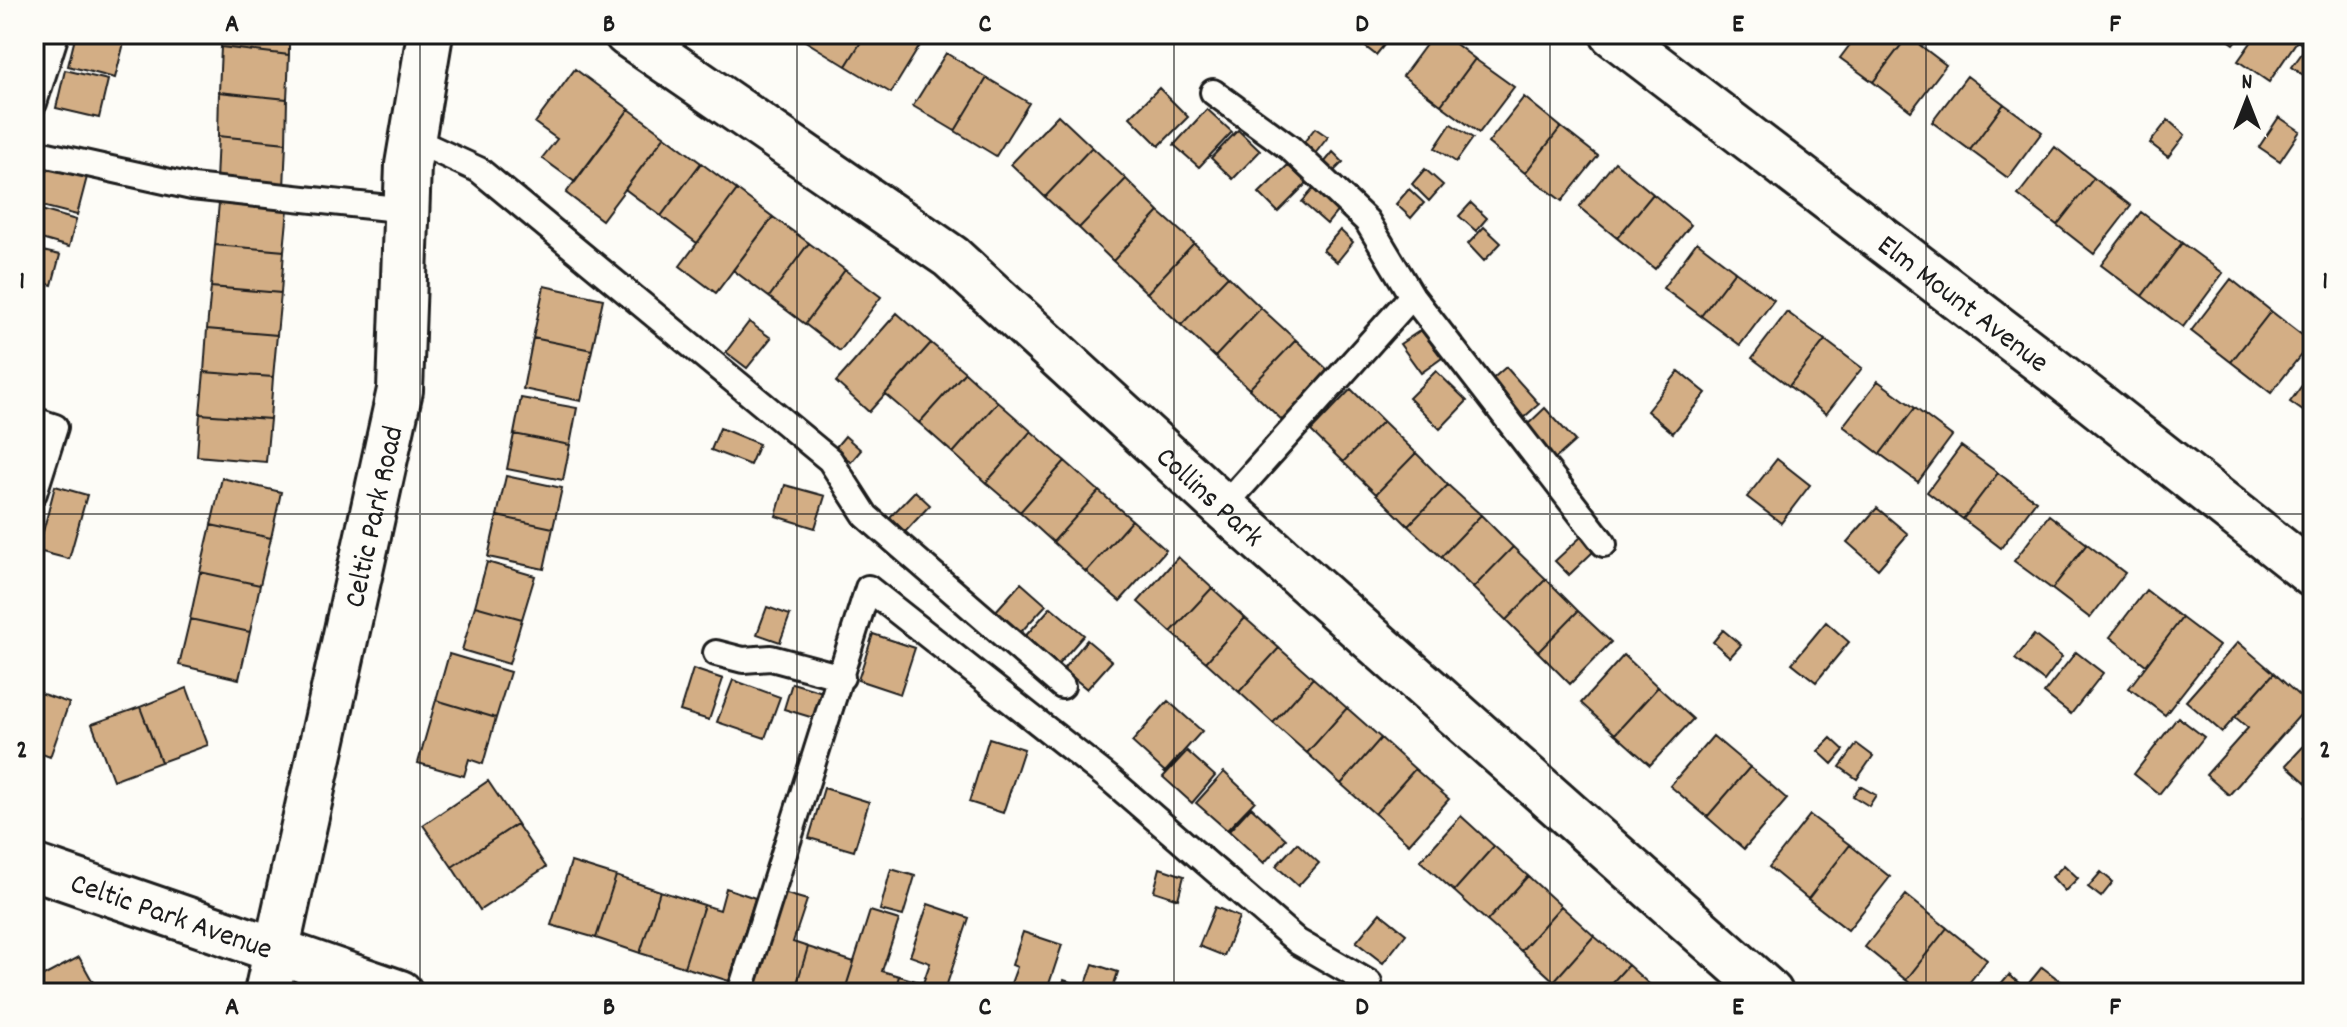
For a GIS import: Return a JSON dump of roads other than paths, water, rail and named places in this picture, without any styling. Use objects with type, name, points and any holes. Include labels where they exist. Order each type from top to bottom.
[{"type":"street","name":"Celtic Park Road","points":[[272,972],[400,390],[408,165],[430,34]]},
{"type":"street","name":"Collins Park","points":[[627,34],[951,257],[1223,507],[1770,993]]},
{"type":"street","name":"Elm Mount Avenue","points":[[1613,34],[2062,377],[2313,575]]},
{"type":"street","name":"Celtic Park Avenue","points":[[34,867],[272,972],[400,993]]},
{"type":"lane","points":[[34,103],[56,34]]},
{"type":"lane","points":[[1213,92],[1290,148],[1367,221],[1412,296],[1604,544]]},
{"type":"lane","points":[[412,139],[479,170],[830,460],[866,516],[1062,686]]},
{"type":"lane","points":[[34,152],[192,187],[407,210]]},
{"type":"lane","points":[[1223,507],[1412,296]]},
{"type":"lane","points":[[34,420],[55,427],[34,493]]},
{"type":"lane","points":[[740,993],[868,588],[1111,780],[1298,942],[1369,983],[1370,993]]},
{"type":"lane","points":[[716,653],[743,660],[771,658],[842,677]]}]
